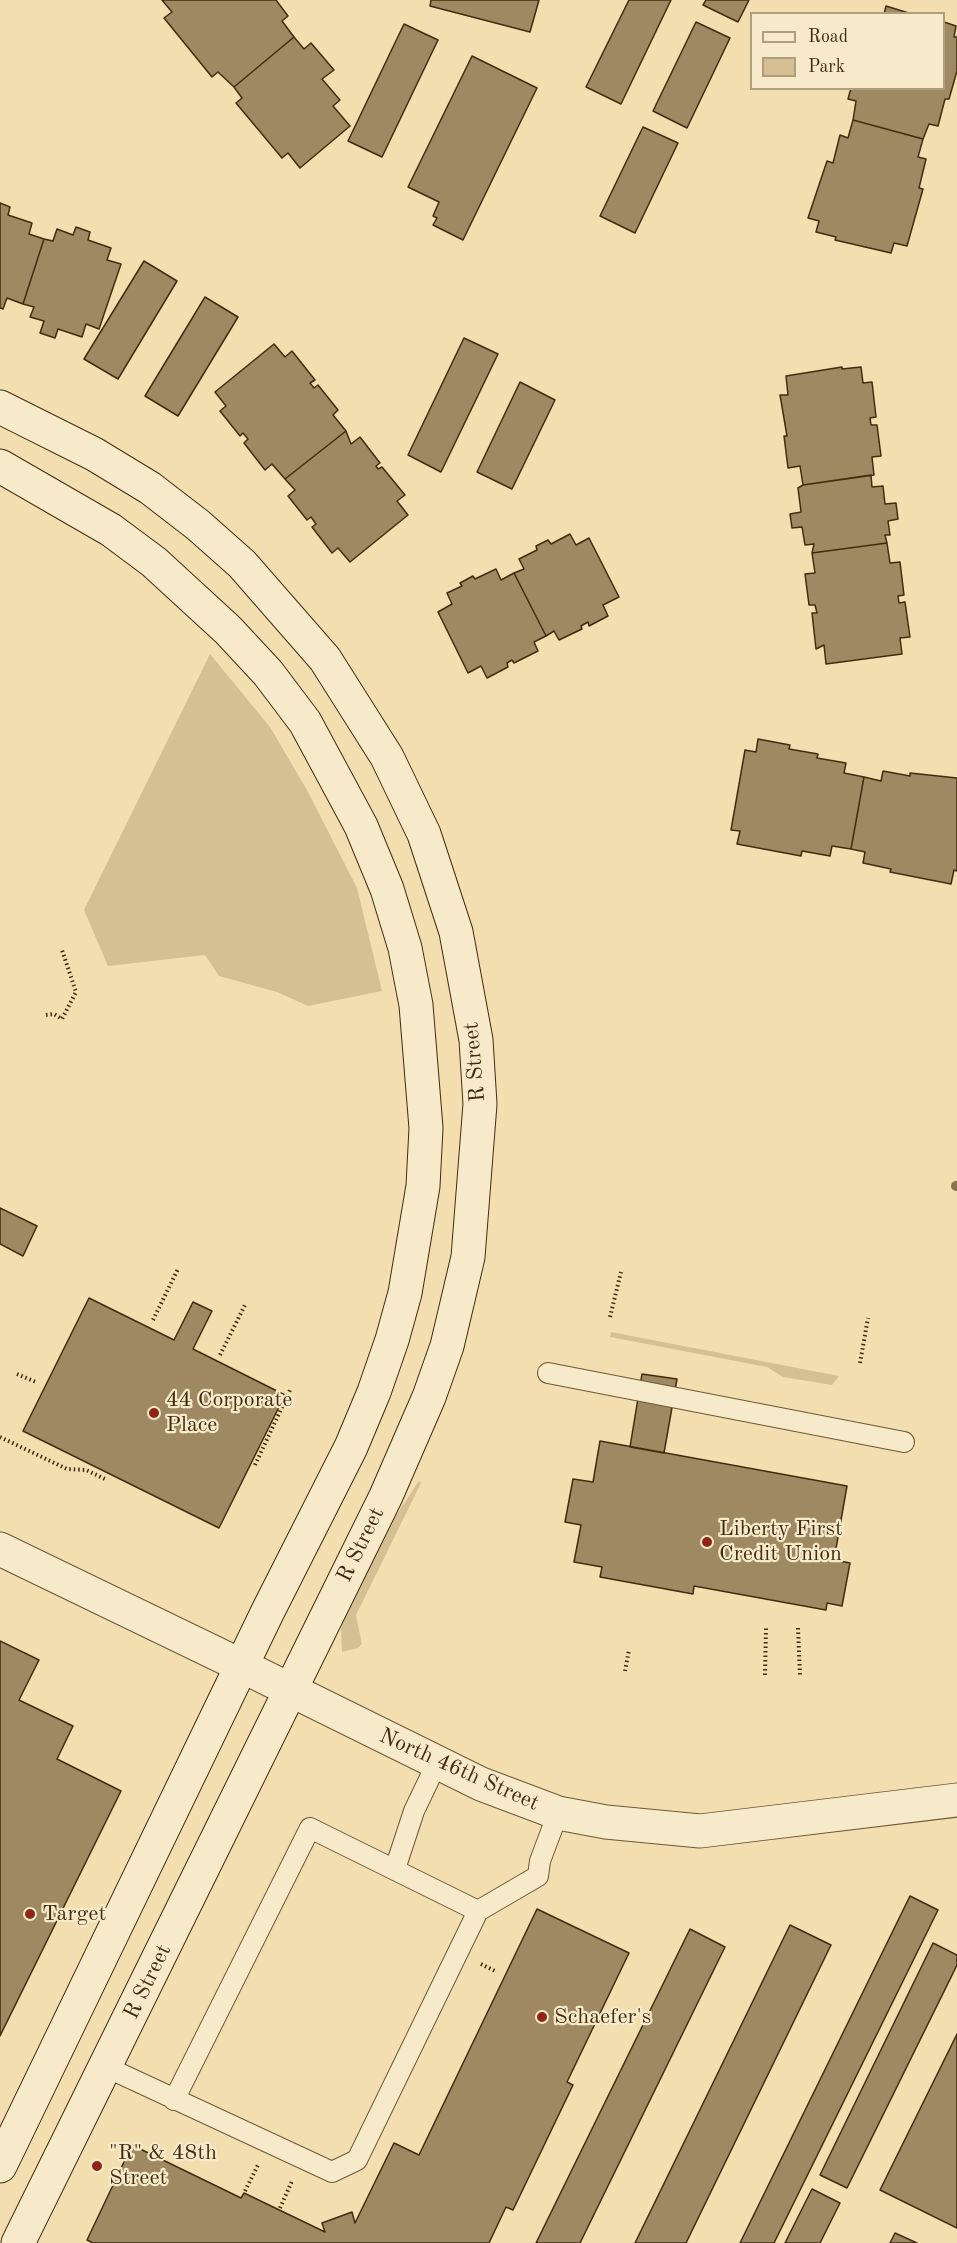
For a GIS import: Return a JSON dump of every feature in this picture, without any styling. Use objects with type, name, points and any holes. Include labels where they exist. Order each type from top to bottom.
[{"type":"main road","name":"R Street","points":[[0,407],[94,454],[150,488],[198,525],[242,564],[325,659],[363,715],[424,834],[456,932],[476,1040],[480,1104],[471,1234],[447,1346],[429,1397],[401,1465],[18,2243]]},
{"type":"main road","points":[[0,465],[111,530],[169,575],[213,615],[268,673],[305,722],[361,826],[387,889],[405,948],[416,1005],[426,1128],[423,1186],[405,1293],[374,1392],[351,1447],[7,2134],[0,2166]]},
{"type":"main road","name":"North 46th Street","points":[[0,1550],[481,1784],[558,1813],[606,1822],[700,1831],[957,1800]]},
{"type":"lane","points":[[548,1373],[904,1442]]},
{"type":"lane","points":[[395,1869],[414,1811],[437,1763]]},
{"type":"lane","points":[[106,2067],[332,2172],[357,2160],[478,1911],[538,1876],[540,1861],[558,1813]]},
{"type":"lane","points":[[174,2100],[310,1828],[478,1911]]},
{"type":"path","points":[[46,1015],[54,1014],[63,1019],[76,992],[62,950]]},
{"type":"path","points":[[153,1320],[178,1269]]},
{"type":"path","points":[[610,1317],[621,1272]]},
{"type":"path","points":[[220,1355],[246,1303]]},
{"type":"path","points":[[860,1363],[868,1318]]},
{"type":"path","points":[[17,1374],[36,1382]]},
{"type":"path","points":[[255,1465],[290,1390]]},
{"type":"path","points":[[0,1437],[68,1469],[86,1470],[105,1479]]},
{"type":"path","points":[[798,1628],[800,1676]]},
{"type":"path","points":[[765,1675],[766,1629]]},
{"type":"path","points":[[625,1671],[629,1650]]},
{"type":"path","points":[[245,2191],[258,2164]]},
{"type":"path","points":[[280,2208],[292,2181]]},
{"type":"green space","points":[[210,654],[270,727],[307,790],[357,888],[382,991],[308,1006],[277,992],[219,976],[205,955],[108,966],[84,910]]},
{"type":"green space","points":[[611,1332],[839,1376],[832,1385],[783,1377],[767,1367],[610,1337]]},
{"type":"green space","points":[[419,1481],[421,1483],[356,1615],[362,1644],[358,1648],[342,1652],[341,1629],[346,1615],[395,1517]]},
{"type":"building","points":[[162,0],[276,0],[288,16],[282,21],[294,37],[234,87],[218,72],[212,77],[164,18],[172,12]]},
{"type":"building","points":[[431,0],[539,0],[530,32],[430,6]]},
{"type":"building","points":[[629,0],[671,0],[621,104],[586,87]]},
{"type":"building","points":[[706,0],[749,0],[738,22],[703,5]]},
{"type":"building","points":[[886,6],[906,12],[884,12]]},
{"type":"building","points":[[696,22],[730,38],[687,128],[653,111]]},
{"type":"building","points":[[945,22],[956,26],[954,37],[957,37],[957,71],[949,99],[945,99],[938,126],[929,124],[923,139],[853,120],[856,101],[848,99],[850,90],[945,90]]},
{"type":"building","points":[[404,24],[438,40],[382,157],[348,141]]},
{"type":"building","points":[[294,37],[304,49],[311,43],[334,70],[322,79],[340,100],[333,106],[350,126],[300,168],[288,153],[282,158],[236,103],[242,98],[234,87]]},
{"type":"building","points":[[472,56],[537,88],[463,240],[433,225],[437,218],[433,216],[439,202],[408,187]]},
{"type":"building","points":[[853,120],[923,139],[918,157],[926,159],[919,188],[923,189],[907,246],[894,243],[891,253],[835,240],[836,237],[816,232],[819,221],[808,218],[827,161],[833,163],[840,135],[848,138]]},
{"type":"building","points":[[643,127],[678,143],[635,233],[600,216]]},
{"type":"building","points":[[0,203],[10,207],[8,215],[32,223],[29,234],[44,239],[23,304],[7,298],[3,309],[0,308]]},
{"type":"building","points":[[76,227],[90,232],[88,240],[111,248],[107,260],[121,264],[99,329],[86,324],[82,337],[58,329],[55,338],[40,333],[44,321],[30,317],[34,307],[23,304],[44,239],[53,241],[57,229],[73,235]]},
{"type":"building","points":[[144,261],[177,281],[118,379],[84,359]]},
{"type":"building","points":[[205,297],[238,317],[178,416],[145,396]]},
{"type":"building","points":[[464,338],[498,354],[441,472],[408,455]]},
{"type":"building","points":[[274,344],[285,357],[292,351],[315,380],[310,383],[314,388],[318,385],[338,410],[333,415],[346,431],[285,479],[272,464],[265,470],[244,443],[248,439],[243,433],[240,436],[220,411],[226,406],[215,392]]},
{"type":"building","points":[[842,367],[842,369],[861,367],[863,383],[872,382],[876,417],[870,418],[871,425],[877,425],[881,456],[872,457],[874,475],[803,485],[800,466],[788,468],[784,436],[787,436],[780,395],[788,395],[786,376]]},
{"type":"building","points":[[520,382],[555,400],[512,489],[477,472]]},
{"type":"building","points":[[346,431],[351,444],[360,437],[380,463],[376,466],[378,469],[382,467],[405,495],[397,501],[408,515],[350,562],[338,548],[332,553],[312,527],[316,524],[311,517],[307,520],[288,496],[295,490],[285,479]]},
{"type":"building","points":[[871,475],[872,487],[883,486],[885,504],[896,503],[898,519],[888,521],[890,535],[885,535],[887,543],[812,553],[814,544],[805,545],[802,527],[792,528],[790,514],[801,512],[798,488],[803,485]]},
{"type":"building","points":[[570,534],[576,545],[589,538],[619,597],[603,605],[608,616],[589,626],[588,622],[581,626],[582,629],[559,640],[554,631],[546,636],[514,573],[524,569],[519,559],[537,550],[536,546],[548,540],[551,544]]},
{"type":"building","points":[[887,543],[890,563],[900,562],[904,595],[898,596],[899,603],[905,602],[910,637],[900,638],[902,654],[826,664],[824,645],[816,649],[812,613],[817,613],[815,605],[809,605],[805,574],[815,573],[812,553]]},
{"type":"building","points":[[496,569],[501,580],[514,573],[546,636],[534,642],[538,651],[514,663],[512,660],[507,663],[508,667],[487,678],[481,666],[468,673],[438,612],[452,604],[447,593],[462,586],[460,583],[473,576],[475,579]]},
{"type":"building","points":[[758,739],[790,745],[789,749],[818,754],[817,758],[846,763],[844,773],[864,777],[851,849],[832,846],[830,856],[802,851],[801,856],[737,844],[740,831],[731,830],[745,750],[756,752]]},
{"type":"building","points":[[883,771],[910,776],[910,773],[957,778],[957,871],[954,870],[951,884],[890,872],[891,869],[863,863],[865,852],[851,849],[864,777],[881,781]]},
{"type":"building","points":[[0,1208],[37,1226],[23,1256],[0,1244]]},
{"type":"building","name":"44 Corporate Place","points":[[89,1298],[174,1340],[193,1302],[212,1311],[193,1349],[285,1395],[219,1528],[23,1431]]},
{"type":"building","points":[[642,1374],[677,1379],[664,1453],[630,1447]]},
{"type":"building","name":"Liberty First Credit Union","points":[[600,1441],[847,1486],[834,1560],[850,1563],[842,1606],[827,1603],[826,1610],[694,1586],[693,1594],[600,1577],[602,1567],[574,1562],[581,1525],[565,1522],[573,1479],[593,1482]]},
{"type":"building","name":"Target","points":[[0,1641],[39,1660],[19,1700],[73,1726],[57,1759],[121,1791],[0,2036]]},
{"type":"building","points":[[910,1896],[938,1910],[774,2243],[740,2243]]},
{"type":"building","name":"Schaefer's","points":[[537,1909],[629,1953],[567,2082],[573,2085],[513,2210],[506,2207],[489,2243],[93,2243],[87,2240],[132,2145],[241,2198],[244,2193],[325,2232],[322,2223],[352,2212],[355,2223],[394,2143],[419,2155]]},
{"type":"building","points":[[790,1925],[831,1945],[686,2243],[635,2243]]},
{"type":"building","points":[[690,1929],[725,1947],[580,2243],[536,2243]]},
{"type":"building","points":[[933,1943],[957,1955],[957,1965],[847,2188],[820,2175]]},
{"type":"building","points":[[957,2034],[957,2228],[880,2190]]},
{"type":"building","points":[[812,2189],[840,2203],[820,2243],[785,2243]]},
{"type":"building","points":[[895,2233],[917,2243],[890,2243]]},
{"type":"place","name":"44 Corporate Place","points":[[154,1413]]},
{"type":"place","name":"Liberty First Credit Union","points":[[707,1542]]},
{"type":"place","name":"Target","points":[[30,1914]]},
{"type":"place","name":"Schaefer's","points":[[542,2017]]},
{"type":"place","name":"\"R\" & 48th Street","points":[[97,2166]]}]
